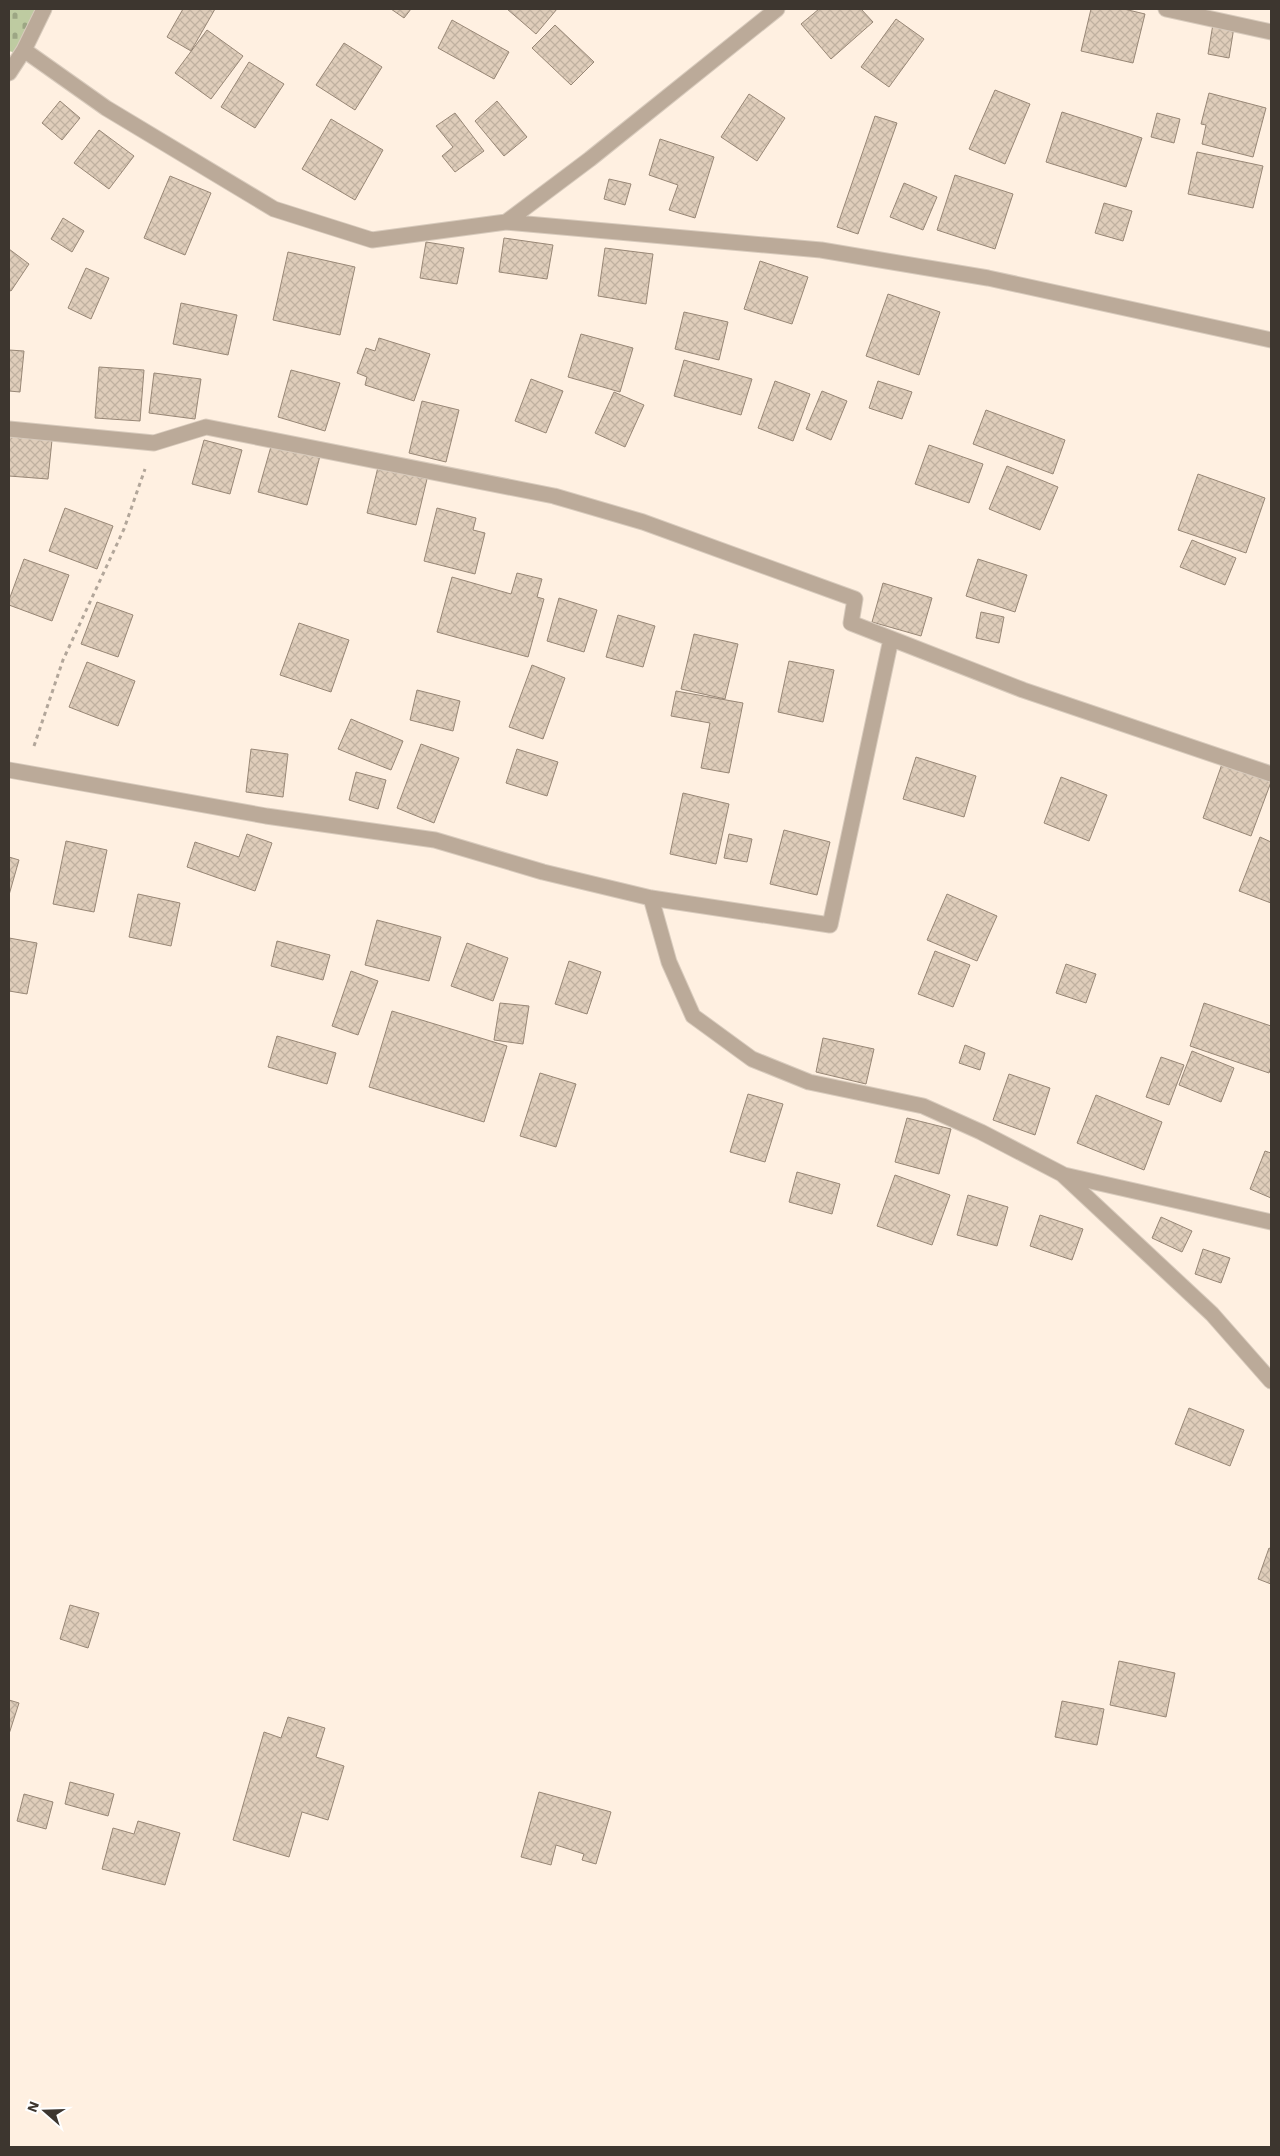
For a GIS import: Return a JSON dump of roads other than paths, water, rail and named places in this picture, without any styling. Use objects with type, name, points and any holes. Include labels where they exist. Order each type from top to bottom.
[{"type":"street","points":[[9,73],[24,50],[44,9]]},
{"type":"street","points":[[506,222],[590,159],[777,9]]},
{"type":"street","points":[[1166,9],[1271,32]]},
{"type":"street","points":[[24,50],[106,108],[274,209],[372,240],[506,222],[822,250],[988,278],[1271,340]]},
{"type":"street","points":[[9,429],[154,443],[206,427],[554,496],[643,522],[855,599],[851,622],[1023,690],[1271,774]]},
{"type":"street","points":[[9,770],[266,816],[435,840],[544,872],[651,898],[830,925],[891,638]]},
{"type":"street","points":[[651,898],[669,962],[693,1016],[752,1059],[809,1082],[922,1106],[981,1132],[1062,1174],[1271,1222]]},
{"type":"street","points":[[1062,1174],[1212,1314],[1271,1381]]}]
